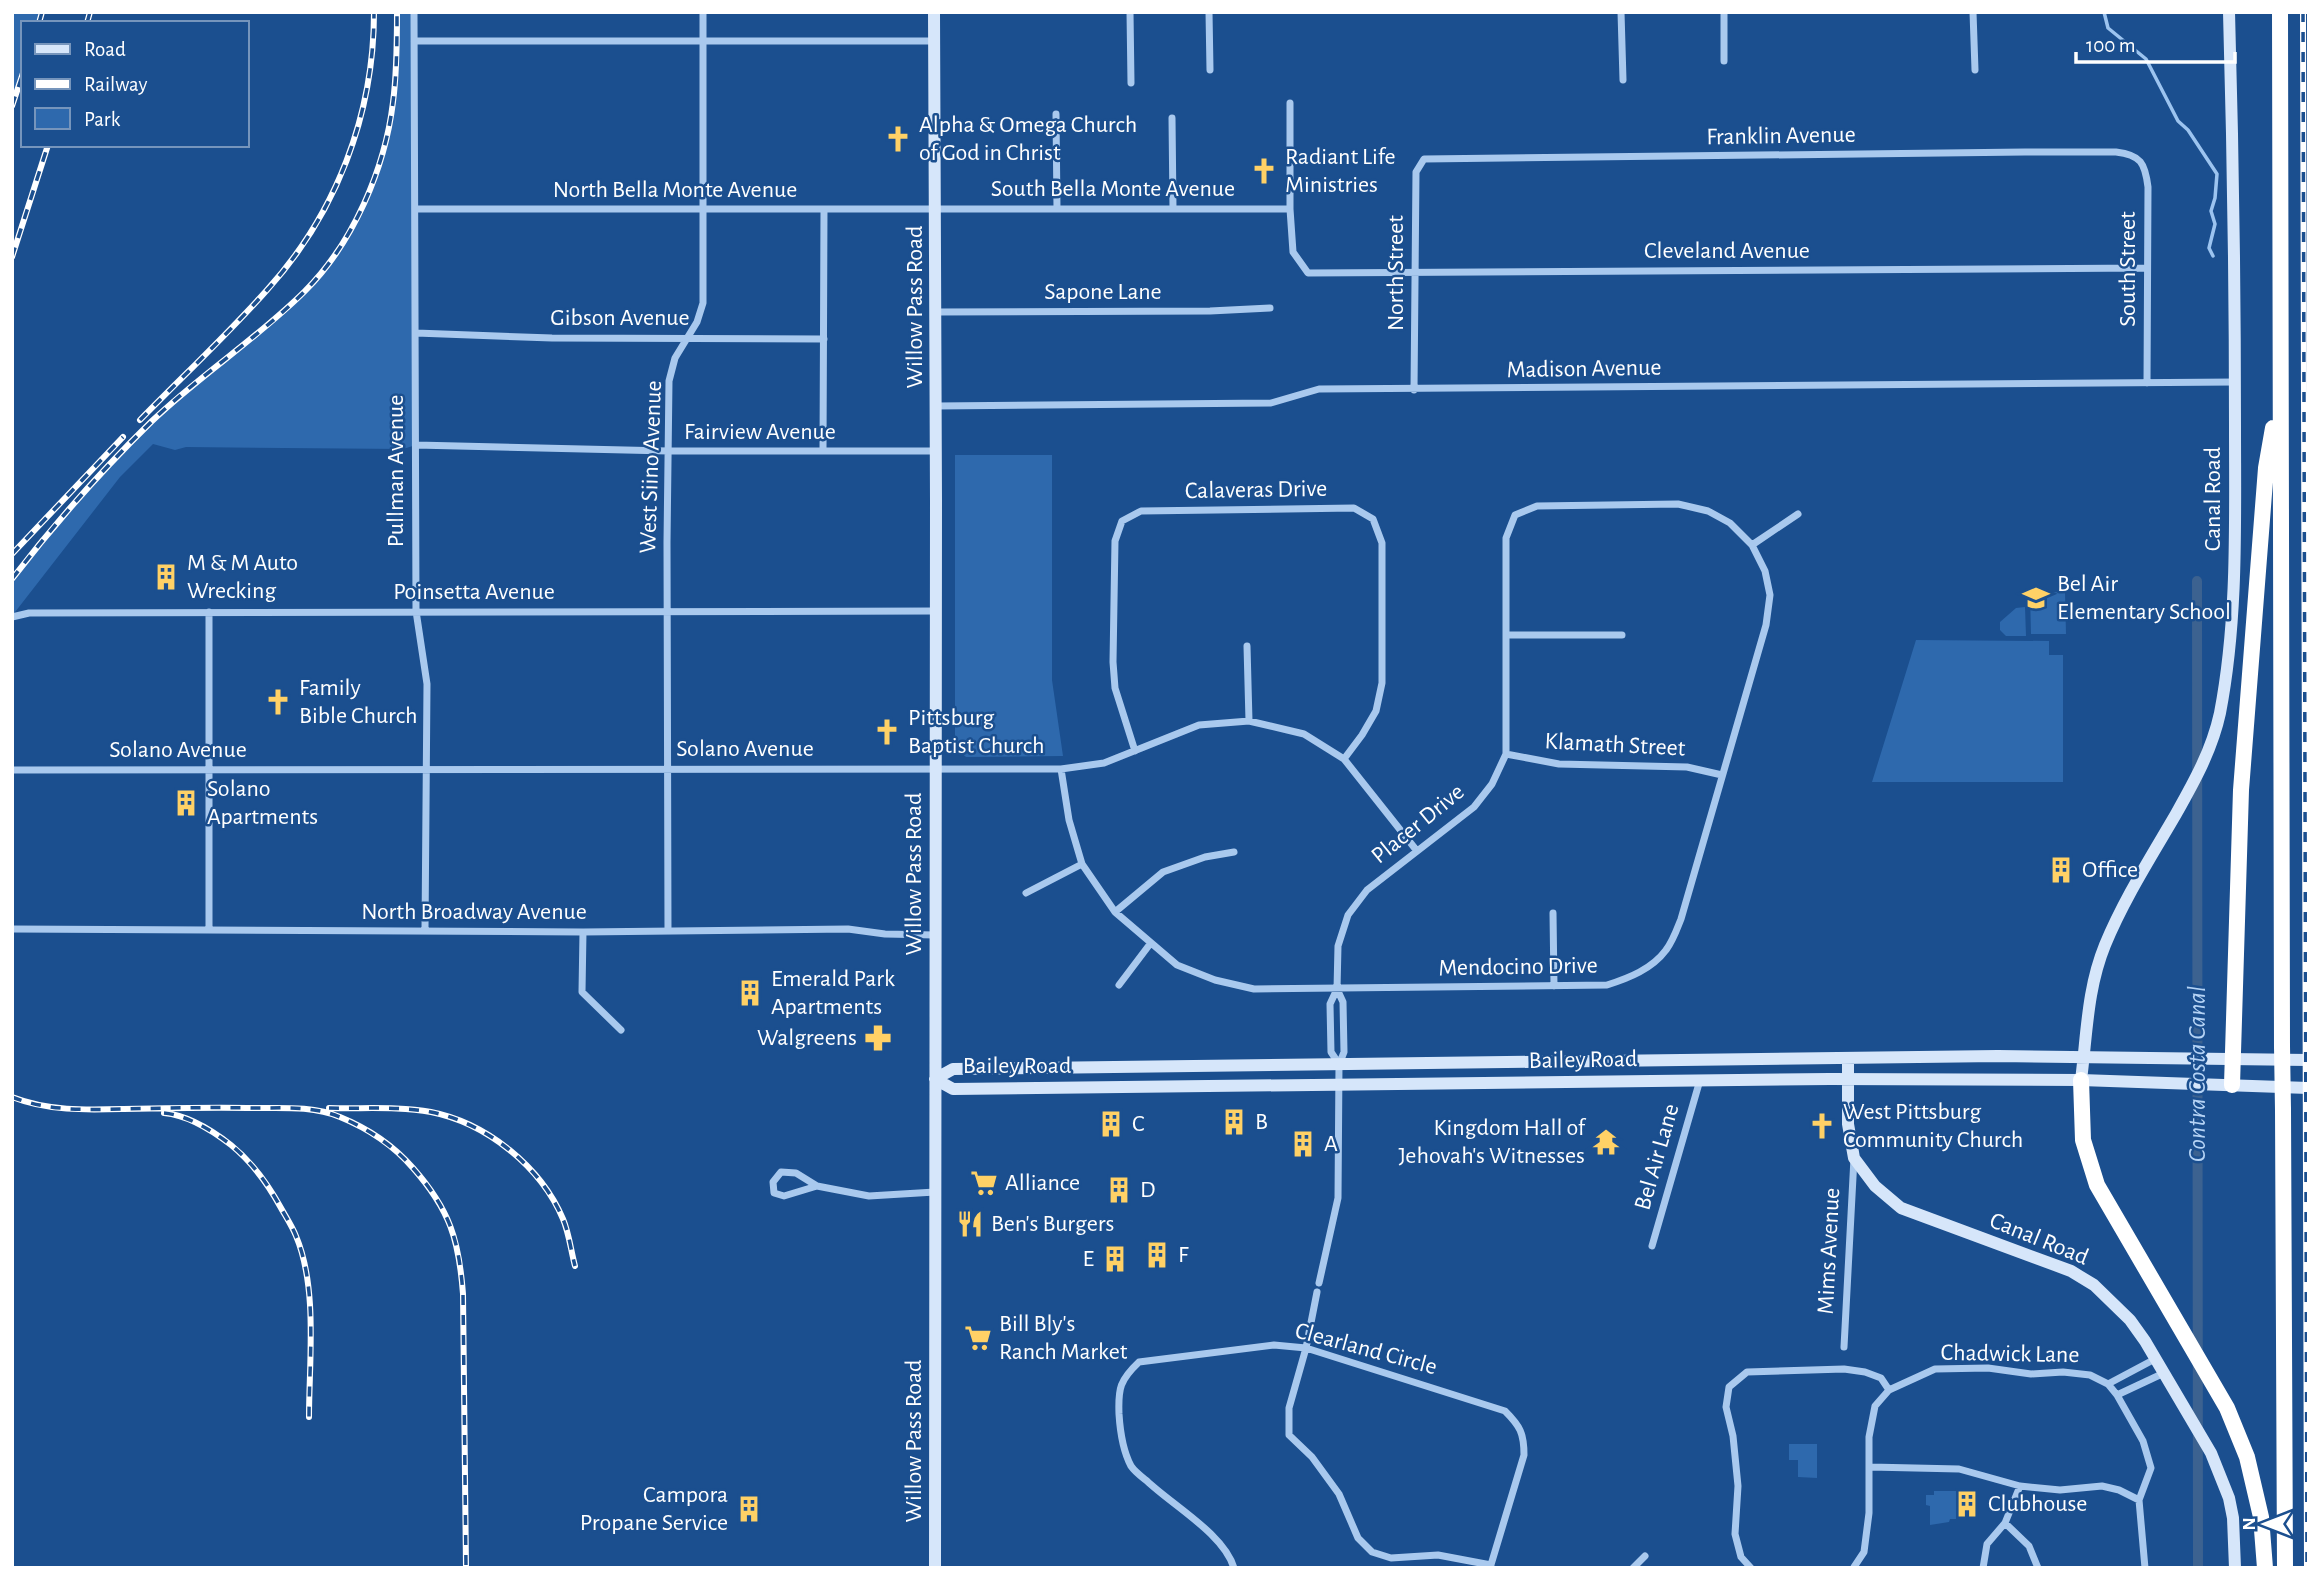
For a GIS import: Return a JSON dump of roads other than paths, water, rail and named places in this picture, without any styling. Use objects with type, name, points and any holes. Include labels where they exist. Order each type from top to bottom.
[{"type":"highway","points":[[2280,12],[2285,1568]]},
{"type":"highway","points":[[2232,1085],[2238,847],[2245,730],[2266,468],[2281,387]]},
{"type":"highway","points":[[2081,1080],[2081,1121],[2088,1160],[2109,1209],[2236,1427],[2255,1486],[2261,1517],[2265,1568]]},
{"type":"main road","name":"Willow Pass Road","points":[[934,12],[935,1568]]},
{"type":"main road","name":"Canal Road","points":[[2081,1080],[2090,991],[2101,956],[2117,918],[2205,760],[2223,694],[2232,604],[2235,521],[2235,249],[2229,12]]},
{"type":"main road","name":"Bailey Road","points":[[935,1079],[953,1069],[2084,1056],[2309,1060]]},
{"type":"main road","name":"Canal Road","points":[[1847,1058],[1848,1124],[1854,1158],[1875,1186],[1901,1208],[2071,1271],[2094,1285],[2130,1320],[2211,1453],[2229,1498],[2233,1518],[2235,1568]]},
{"type":"main road","name":"Bailey Road","points":[[935,1079],[953,1089],[1847,1079],[2081,1080],[2309,1088]]},
{"type":"street","name":"Pullman Avenue","points":[[414,12],[416,611],[427,684],[425,929]]},
{"type":"street","name":"West Siino Avenue","points":[[668,929],[669,381],[675,358],[697,322],[703,303],[704,12]]},
{"type":"street","points":[[1130,12],[1131,83]]},
{"type":"street","points":[[1209,12],[1210,70]]},
{"type":"street","points":[[1621,12],[1623,80]]},
{"type":"street","points":[[1724,12],[1724,61]]},
{"type":"street","points":[[1973,12],[1975,70]]},
{"type":"street","points":[[414,41],[934,41]]},
{"type":"street","points":[[1290,103],[1290,209]]},
{"type":"street","points":[[1056,114],[1057,209]]},
{"type":"street","points":[[1171,118],[1173,208]]},
{"type":"street","name":"Franklin Avenue","points":[[1424,159],[2116,152],[2137,157]]},
{"type":"street","name":"South Street","points":[[2137,157],[2146,173],[2148,187],[2147,383]]},
{"type":"street","name":"North Street","points":[[1414,390],[1416,172],[1424,159]]},
{"type":"street","name":"North Bella Monte Avenue","points":[[415,209],[935,210]]},
{"type":"street","points":[[823,450],[824,209]]},
{"type":"street","name":"South Bella Monte Avenue","points":[[935,210],[1290,209]]},
{"type":"street","name":"Cleveland Avenue","points":[[1290,209],[1293,251],[1308,273],[2146,268]]},
{"type":"street","name":"Sapone Lane","points":[[936,312],[1198,311],[1270,308]]},
{"type":"street","name":"Gibson Avenue","points":[[416,333],[552,338],[824,339]]},
{"type":"street","name":"Madison Avenue","points":[[936,406],[1271,403],[1319,389],[2235,382]]},
{"type":"street","name":"Fairview Avenue","points":[[416,445],[667,451],[936,451]]},
{"type":"street","name":"Mendocino Drive","points":[[1061,769],[1069,820],[1082,864],[1115,912],[1177,965],[1216,980],[1254,989],[1337,989],[1607,985],[1630,978],[1667,950],[1681,919],[1766,625],[1770,595],[1765,571],[1752,545],[1730,523],[1708,512],[1678,504],[1537,506],[1515,515]]},
{"type":"street","name":"Calaveras Drive","points":[[1135,751],[1115,688],[1113,663],[1115,541],[1122,521],[1141,511],[1354,508],[1373,519],[1382,542],[1382,683],[1376,711],[1344,759]]},
{"type":"street","points":[[1752,545],[1798,514]]},
{"type":"street","name":"Placer Drive","points":[[1339,1065],[1331,1052],[1330,1004],[1337,989],[1338,946],[1348,915],[1367,890],[1474,807],[1492,784],[1506,754],[1506,538],[1515,515]]},
{"type":"street","name":"Poinsetta Avenue","points":[[12,617],[29,613],[936,611]]},
{"type":"street","points":[[209,612],[209,929]]},
{"type":"street","points":[[1507,635],[1622,635]]},
{"type":"street","points":[[1248,646],[1249,721]]},
{"type":"street","name":"Solano Avenue","points":[[12,770],[1061,769],[1104,763],[1199,725],[1249,721],[1304,734],[1344,759],[1417,851]]},
{"type":"street","name":"Klamath Street","points":[[1506,754],[1559,764],[1687,766],[1722,775]]},
{"type":"street","points":[[1115,912],[1163,872],[1205,857],[1234,852]]},
{"type":"street","points":[[1026,893],[1082,864]]},
{"type":"street","points":[[1553,913],[1554,986]]},
{"type":"street","name":"North Broadway Avenue","points":[[12,929],[425,929],[583,932],[848,929],[886,934],[935,935]]},
{"type":"street","points":[[583,932],[582,992],[621,1030]]},
{"type":"street","points":[[1119,985],[1150,944]]},
{"type":"street","name":"Placer Drive","points":[[1337,989],[1343,1002],[1344,1052],[1339,1065]]},
{"type":"street","points":[[1339,1065],[1338,1198],[1306,1348],[1289,1408],[1289,1435],[1312,1457],[1339,1494],[1358,1538],[1372,1552],[1391,1558],[1438,1555],[1490,1566]]},
{"type":"street","name":"Bel Air Lane","points":[[1652,1246],[1700,1080]]},
{"type":"street","name":"Mims Avenue","points":[[1844,1347],[1854,1158]]},
{"type":"street","points":[[817,1186],[784,1196],[774,1193],[772,1182],[781,1172],[796,1173],[817,1186],[869,1196],[935,1192]]},
{"type":"street","name":"Clearland Circle","points":[[1234,1568],[1231,1558],[1213,1536],[1163,1497],[1132,1468],[1120,1430],[1118,1392],[1125,1375],[1139,1362],[1274,1345],[1306,1348],[1505,1410],[1517,1423],[1524,1437],[1524,1455],[1490,1566]]},
{"type":"street","name":"Chadwick Lane","points":[[2108,1384],[2155,1359]]},
{"type":"street","name":"Chadwick Lane","points":[[1889,1390],[1935,1369],[1989,1368],[2031,1374],[2063,1372],[2090,1375],[2108,1384],[2117,1395],[2143,1441],[2151,1468],[2139,1500]]},
{"type":"street","points":[[1751,1568],[1741,1557],[1735,1534],[1738,1486],[1733,1436],[1726,1407],[1729,1387],[1747,1372],[1844,1369],[1881,1378],[1889,1390],[1875,1406],[1869,1437],[1869,1513],[1864,1552],[1854,1568]]},
{"type":"street","points":[[2117,1395],[2164,1373]]},
{"type":"street","points":[[1870,1468],[1959,1469],[2020,1486],[2060,1490],[2102,1486],[2119,1490],[2139,1500],[2145,1568]]},
{"type":"street","points":[[1983,1568],[1987,1544],[2005,1523],[2020,1486]]},
{"type":"street","points":[[2005,1523],[2029,1546],[2038,1568]]},
{"type":"street","points":[[1633,1568],[1645,1556]]},
{"type":"waterway","points":[[2104,12],[2108,28],[2146,59],[2178,121],[2188,130],[2217,174],[2211,211],[2215,224],[2209,248],[2213,256]]},
{"type":"waterway","name":"Contra Costa Canal","points":[[2197,581],[2198,1568]]},
{"type":"railway","points":[[40,21],[42,12]]},
{"type":"railway","points":[[88,21],[90,12]]},
{"type":"railway","points":[[140,420],[267,290],[313,229],[331,196],[358,125],[367,88],[374,12]]},
{"type":"railway","points":[[12,579],[62,517],[133,440],[170,404],[287,308],[338,251],[364,204],[383,153],[394,91],[397,12]]},
{"type":"railway","points":[[2303,12],[2307,1568]]},
{"type":"railway","points":[[12,106],[21,79]]},
{"type":"railway","points":[[12,257],[47,147]]},
{"type":"railway","points":[[12,554],[123,437]]},
{"type":"railway","points":[[12,1097],[39,1105],[80,1109],[298,1108],[320,1111],[360,1127],[389,1145],[406,1160],[426,1183],[444,1212],[459,1257],[463,1294],[466,1568]]},
{"type":"railway","points":[[329,1108],[393,1108],[431,1112],[472,1126],[492,1137],[526,1165],[553,1200],[565,1224],[575,1266]]},
{"type":"railway","points":[[164,1113],[199,1125],[239,1152],[265,1182],[294,1232],[303,1256],[310,1302],[309,1417]]},
{"type":"place","name":"Alpha & Omega Church of God in Christ","points":[[898,139]]},
{"type":"place","name":"Radiant Life Ministries","points":[[1264,171]]},
{"type":"place","name":"M & M Auto Wrecking","points":[[166,577]]},
{"type":"place","name":"Bel Air Elementary School","points":[[2036,598]]},
{"type":"place","name":"Family Bible Church","points":[[278,702]]},
{"type":"place","name":"Pittsburg Baptist Church","points":[[887,732]]},
{"type":"place","name":"Solano Apartments","points":[[186,803]]},
{"type":"place","name":"Office","points":[[2061,870]]},
{"type":"place","name":"Emerald Park Apartments","points":[[750,993]]},
{"type":"place","name":"Walgreens","points":[[878,1038]]},
{"type":"place","name":"B","points":[[1234,1122]]},
{"type":"place","name":"C","points":[[1111,1124]]},
{"type":"place","name":"West Pittsburg Community Church","points":[[1822,1126]]},
{"type":"place","name":"Kingdom Hall of Jehovah's Witnesses","points":[[1606,1142]]},
{"type":"place","name":"A","points":[[1303,1144]]},
{"type":"place","name":"Alliance","points":[[984,1183]]},
{"type":"place","name":"D","points":[[1119,1190]]},
{"type":"place","name":"Ben's Burgers","points":[[970,1224]]},
{"type":"place","name":"F","points":[[1157,1255]]},
{"type":"place","name":"E","points":[[1115,1259]]},
{"type":"place","name":"Bill Bly's Ranch Market","points":[[978,1338]]},
{"type":"place","name":"Clubhouse","points":[[1967,1504]]},
{"type":"place","name":"Campora Propane Service","points":[[749,1509]]}]
